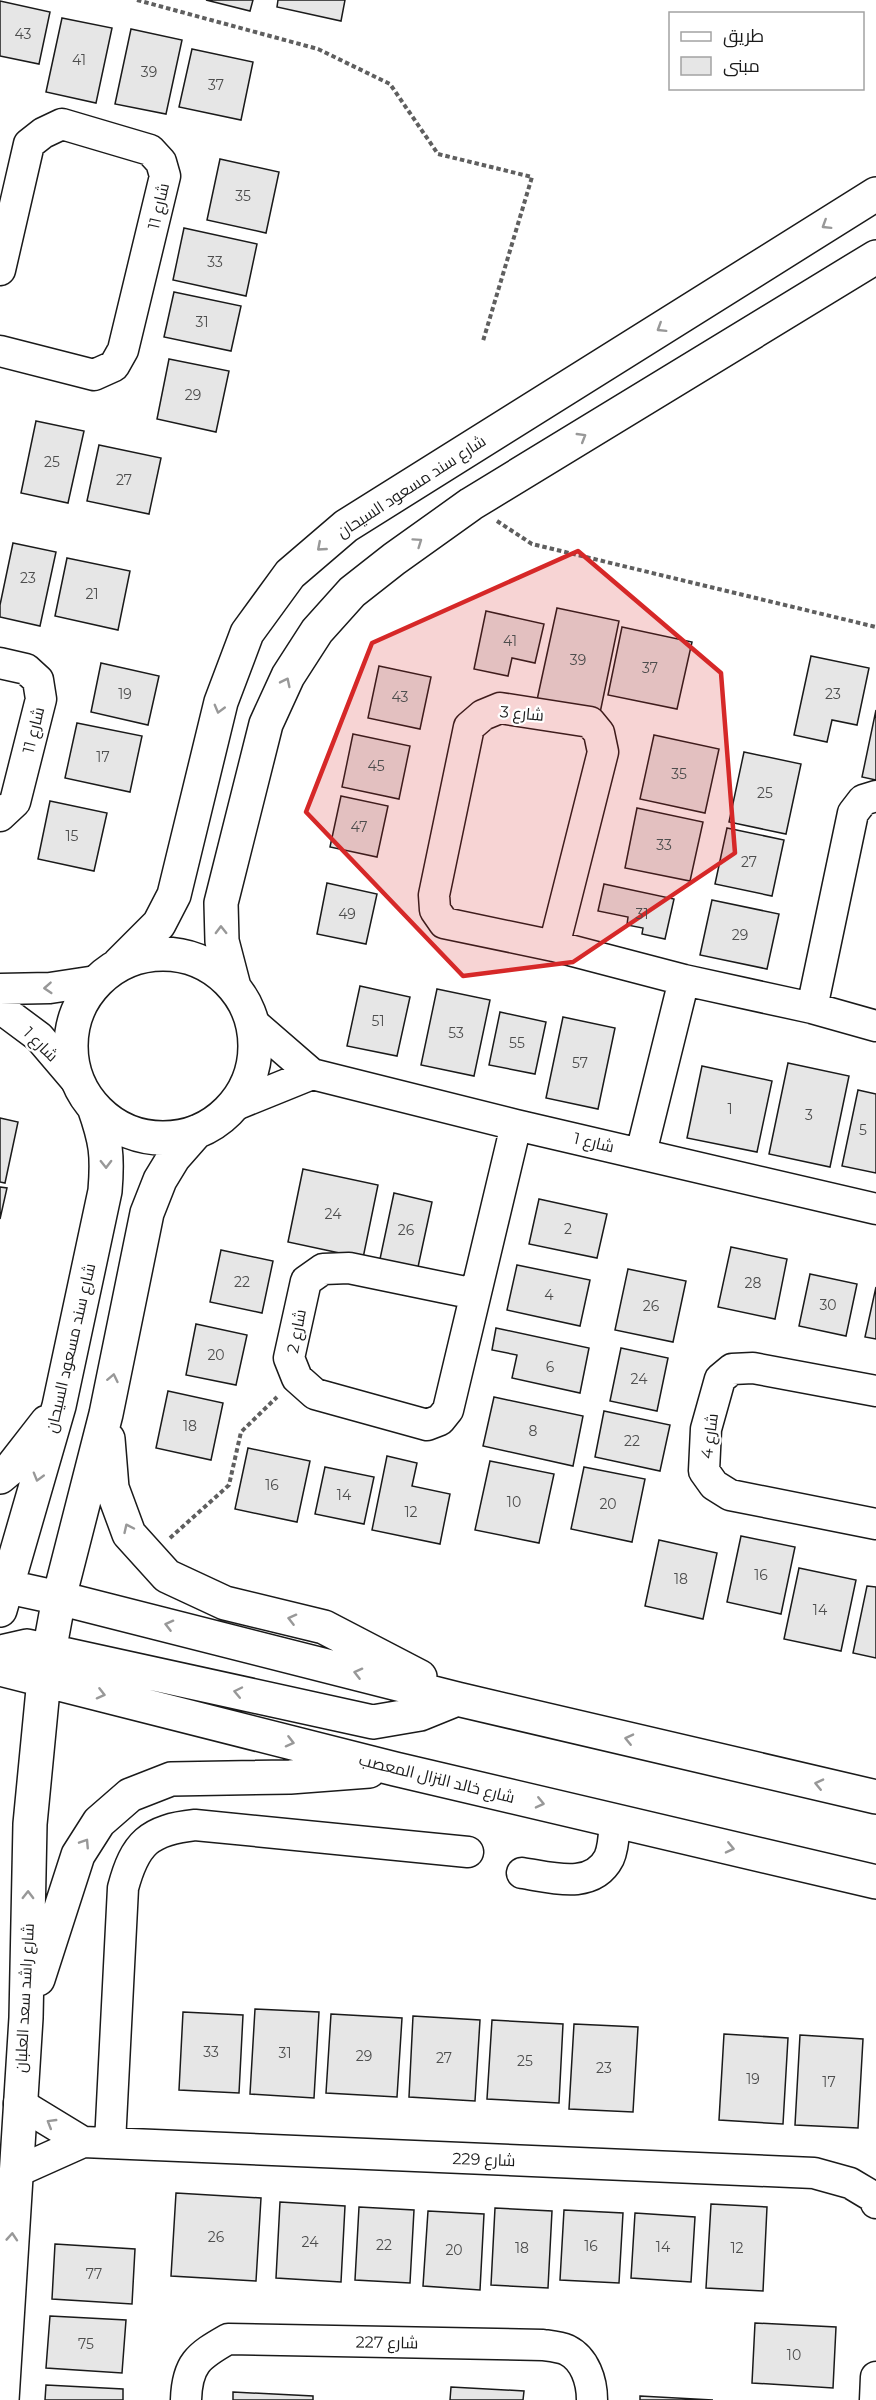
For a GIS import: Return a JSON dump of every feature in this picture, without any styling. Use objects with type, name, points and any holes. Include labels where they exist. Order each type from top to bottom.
[{"type":"main road","name":"شارع سند مسعود السيحان","points":[[108,972],[159,924],[174,895],[221,702],[247,633],[290,574],[346,526],[876,194]]},
{"type":"main road","points":[[234,987],[222,941],[221,903],[266,724],[288,676],[317,631],[352,592],[471,504],[876,257]]},
{"type":"main road","points":[[149,954],[180,955],[210,966],[234,987],[245,1003],[252,1022],[256,1051],[249,1081],[233,1106],[216,1121],[196,1132],[169,1138],[141,1136],[116,1125],[86,1096],[71,1058],[71,1030],[80,1004],[108,972],[149,954]]},
{"type":"main road","name":"شارع سند مسعود السيحان","points":[[2,1594],[59,1406],[105,1191],[106,1141],[86,1096]]},
{"type":"main road","points":[[0,1634],[26,1637],[40,1629],[59,1598],[106,1414],[147,1213],[160,1180],[174,1157],[196,1132]]},
{"type":"main road","points":[[0,1477],[12,1467],[59,1406]]},
{"type":"main road","points":[[106,1414],[112,1488],[129,1534],[167,1576],[225,1603],[324,1627],[399,1664],[458,1699]]},
{"type":"main road","points":[[2,1594],[59,1598],[458,1699],[876,1797]]},
{"type":"main road","name":"شارع راشد سعد العلبان","points":[[2,2400],[26,2018],[30,1824],[47,1665],[59,1598]]},
{"type":"main road","points":[[0,1655],[5,1651],[27,1646],[47,1665],[373,1722],[420,1714],[458,1699]]},
{"type":"main road","name":"شارع خالد النزال المعصب","points":[[0,1669],[47,1665],[395,1769],[876,1882]]},
{"type":"main road","points":[[26,2018],[78,1855],[99,1822],[130,1795],[171,1779],[290,1777],[395,1769]]},
{"type":"street","name":"شارع 11","points":[[0,270],[29,144],[43,133],[62,124],[150,150],[161,162],[165,176],[123,350],[114,366],[94,375],[0,351]]},
{"type":"street","name":"شارع 11","points":[[0,663],[26,669],[38,680],[41,699],[15,802],[0,816]]},
{"type":"street","name":"شارع 3","points":[[554,946],[603,752],[599,733],[590,722],[500,708],[483,715],[470,727],[434,895],[435,910],[444,923],[554,946],[684,980],[812,1008],[876,1026]]},
{"type":"street","points":[[812,1008],[853,813],[863,800],[876,796]]},
{"type":"street","points":[[0,989],[50,988],[108,972]]},
{"type":"street","points":[[641,1153],[684,980]]},
{"type":"street","name":"شارع 1","points":[[0,1008],[39,1037],[86,1096]]},
{"type":"street","name":"شارع 1","points":[[252,1022],[312,1074],[516,1125],[876,1209]]},
{"type":"street","points":[[233,1106],[312,1074]]},
{"type":"street","name":"شارع 2","points":[[475,1294],[349,1268],[323,1269],[306,1281],[289,1358],[297,1378],[315,1394],[427,1425],[440,1420],[448,1410],[516,1125]]},
{"type":"street","name":"شارع 4","points":[[876,1391],[753,1368],[732,1369],[720,1379],[706,1430],[704,1471],[714,1485],[730,1495],[876,1524]]},
{"type":"street","points":[[522,1873],[570,1880],[586,1878],[600,1870],[609,1858],[615,1820]]},
{"type":"street","points":[[97,2142],[123,1888],[130,1862],[146,1841],[169,1828],[195,1825],[468,1852]]},
{"type":"street","name":"شارع 229","points":[[19,2103],[97,2142]]},
{"type":"street","name":"شارع 229","points":[[16,2172],[97,2142],[814,2173],[863,2182],[876,2203]]},
{"type":"street","name":"شارع 227","points":[[186,2400],[186,2386],[193,2364],[205,2352],[228,2339],[543,2345],[567,2350],[585,2366],[592,2390],[592,2400]]},
{"type":"street","points":[[875,2400],[876,2377]]},
{"type":"path","points":[[137,0],[318,49],[390,84],[438,154],[532,177],[483,341]]},
{"type":"path","points":[[471,504],[532,544],[876,627]]},
{"type":"path","points":[[149,1557],[229,1485],[241,1432],[297,1378]]},
{"type":"highlighted area","points":[[578,551],[721,673],[735,853],[573,962],[463,976],[306,812],[372,643]]},
{"type":"building","points":[[206,0],[253,0],[250,11]]},
{"type":"building","points":[[278,0],[345,0],[341,21],[277,7]]},
{"type":"building","points":[[0,1],[50,12],[39,64],[0,56]]},
{"type":"building","points":[[62,18],[112,28],[96,103],[46,92]]},
{"type":"building","points":[[131,29],[182,40],[166,114],[115,104]]},
{"type":"building","points":[[192,49],[253,62],[241,120],[179,107]]},
{"type":"building","points":[[220,159],[279,172],[266,233],[207,220]]},
{"type":"building","points":[[184,228],[257,244],[246,296],[173,280]]},
{"type":"building","points":[[174,292],[241,306],[231,351],[164,337]]},
{"type":"building","points":[[169,359],[229,371],[216,432],[157,419]]},
{"type":"building","points":[[36,421],[84,431],[68,503],[21,493]]},
{"type":"building","points":[[99,445],[161,458],[149,514],[87,501]]},
{"type":"building","points":[[13,543],[56,552],[40,626],[0,617],[0,605]]},
{"type":"building","points":[[67,558],[130,571],[118,630],[55,616]]},
{"type":"building","points":[[557,608],[619,621],[600,713],[537,700]]},
{"type":"building","points":[[486,611],[544,624],[535,663],[512,658],[508,676],[474,669]]},
{"type":"building","points":[[622,627],[692,642],[677,709],[608,695]]},
{"type":"building","points":[[811,656],[869,668],[857,725],[832,720],[827,742],[794,735]]},
{"type":"building","points":[[101,663],[159,676],[148,725],[91,712]]},
{"type":"building","points":[[379,666],[431,677],[420,729],[368,718]]},
{"type":"building","points":[[876,710],[876,780],[862,777]]},
{"type":"building","points":[[77,723],[142,736],[130,792],[65,778]]},
{"type":"building","points":[[353,734],[410,746],[399,799],[342,787]]},
{"type":"building","points":[[654,735],[719,749],[705,813],[640,799]]},
{"type":"building","points":[[744,752],[801,764],[786,834],[729,822]]},
{"type":"building","points":[[341,796],[388,806],[377,857],[330,847]]},
{"type":"building","points":[[50,801],[107,813],[94,871],[38,859]]},
{"type":"building","points":[[637,808],[703,822],[690,881],[625,868]]},
{"type":"building","points":[[727,828],[784,840],[772,896],[715,884]]},
{"type":"building","points":[[327,883],[377,894],[366,944],[317,934]]},
{"type":"building","points":[[604,884],[674,899],[665,939],[642,934],[643,928],[627,925],[628,917],[598,911]]},
{"type":"building","points":[[712,900],[779,914],[767,969],[700,955]]},
{"type":"building","points":[[360,986],[410,997],[397,1056],[347,1046]]},
{"type":"building","points":[[437,989],[490,1000],[474,1076],[421,1065]]},
{"type":"building","points":[[500,1012],[546,1022],[535,1074],[489,1065]]},
{"type":"building","points":[[563,1017],[615,1028],[598,1109],[546,1098]]},
{"type":"building","points":[[788,1063],[849,1076],[830,1167],[769,1154]]},
{"type":"building","points":[[702,1066],[772,1081],[757,1152],[687,1138]]},
{"type":"building","points":[[858,1090],[876,1094],[876,1173],[842,1166]]},
{"type":"building","points":[[0,1118],[18,1122],[5,1183],[0,1182]]},
{"type":"building","points":[[303,1169],[378,1185],[363,1258],[288,1242]]},
{"type":"building","points":[[0,1187],[7,1188],[0,1219]]},
{"type":"building","points":[[394,1193],[432,1202],[418,1267],[380,1259]]},
{"type":"building","points":[[539,1199],[607,1214],[597,1258],[529,1244]]},
{"type":"building","points":[[731,1247],[787,1259],[775,1319],[718,1307]]},
{"type":"building","points":[[221,1250],[273,1261],[262,1313],[210,1302]]},
{"type":"building","points":[[517,1265],[590,1280],[580,1326],[507,1310]]},
{"type":"building","points":[[628,1269],[686,1281],[673,1342],[615,1330]]},
{"type":"building","points":[[810,1274],[857,1284],[846,1336],[799,1326]]},
{"type":"building","points":[[876,1287],[876,1339],[865,1337]]},
{"type":"building","points":[[196,1324],[247,1335],[236,1385],[186,1375]]},
{"type":"building","points":[[496,1328],[589,1348],[580,1393],[512,1378],[517,1355],[492,1350]]},
{"type":"building","points":[[621,1348],[668,1358],[657,1411],[610,1401]]},
{"type":"building","points":[[168,1391],[223,1403],[211,1460],[156,1448]]},
{"type":"building","points":[[494,1397],[583,1416],[573,1466],[483,1446]]},
{"type":"building","points":[[604,1411],[670,1425],[660,1471],[595,1457]]},
{"type":"building","points":[[248,1448],[310,1461],[297,1522],[235,1509]]},
{"type":"building","points":[[387,1456],[417,1463],[412,1486],[450,1494],[440,1544],[372,1530]]},
{"type":"building","points":[[490,1461],[554,1474],[539,1543],[475,1530]]},
{"type":"building","points":[[325,1467],[374,1477],[364,1524],[315,1514]]},
{"type":"building","points":[[584,1467],[645,1479],[632,1542],[571,1529]]},
{"type":"building","points":[[741,1536],[795,1547],[781,1614],[727,1602]]},
{"type":"building","points":[[659,1540],[717,1553],[703,1619],[645,1606]]},
{"type":"building","points":[[799,1568],[856,1580],[841,1651],[784,1639]]},
{"type":"building","points":[[867,1586],[876,1587],[876,1658],[853,1653]]},
{"type":"building","points":[[255,2009],[319,2012],[314,2098],[250,2094]]},
{"type":"building","points":[[183,2012],[243,2015],[239,2093],[179,2090]]},
{"type":"building","points":[[331,2014],[402,2018],[397,2097],[326,2093]]},
{"type":"building","points":[[413,2016],[480,2020],[475,2101],[409,2097]]},
{"type":"building","points":[[492,2020],[563,2024],[559,2103],[487,2099]]},
{"type":"building","points":[[574,2024],[638,2027],[633,2112],[569,2109]]},
{"type":"building","points":[[724,2034],[788,2038],[783,2124],[719,2120]]},
{"type":"building","points":[[800,2035],[863,2039],[858,2128],[795,2125]]},
{"type":"building","points":[[176,2193],[261,2198],[256,2281],[171,2276]]},
{"type":"building","points":[[280,2202],[345,2206],[341,2282],[276,2278]]},
{"type":"building","points":[[711,2204],[767,2207],[763,2291],[706,2288]]},
{"type":"building","points":[[359,2207],[414,2210],[410,2283],[355,2280]]},
{"type":"building","points":[[495,2208],[552,2211],[548,2288],[491,2285]]},
{"type":"building","points":[[564,2210],[623,2213],[619,2283],[560,2280]]},
{"type":"building","points":[[428,2211],[484,2214],[480,2290],[423,2286]]},
{"type":"building","points":[[635,2213],[695,2217],[691,2282],[631,2278]]},
{"type":"building","points":[[55,2244],[135,2249],[132,2304],[52,2299]]},
{"type":"building","points":[[50,2316],[126,2320],[122,2373],[46,2368]]},
{"type":"building","points":[[755,2323],[836,2327],[833,2388],[752,2383]]},
{"type":"building","points":[[46,2385],[123,2389],[123,2400],[45,2400]]},
{"type":"building","points":[[451,2387],[524,2391],[523,2400],[450,2400]]},
{"type":"building","points":[[233,2392],[313,2396],[313,2400],[233,2400]]},
{"type":"building","points":[[640,2396],[713,2400],[640,2400]]}]
